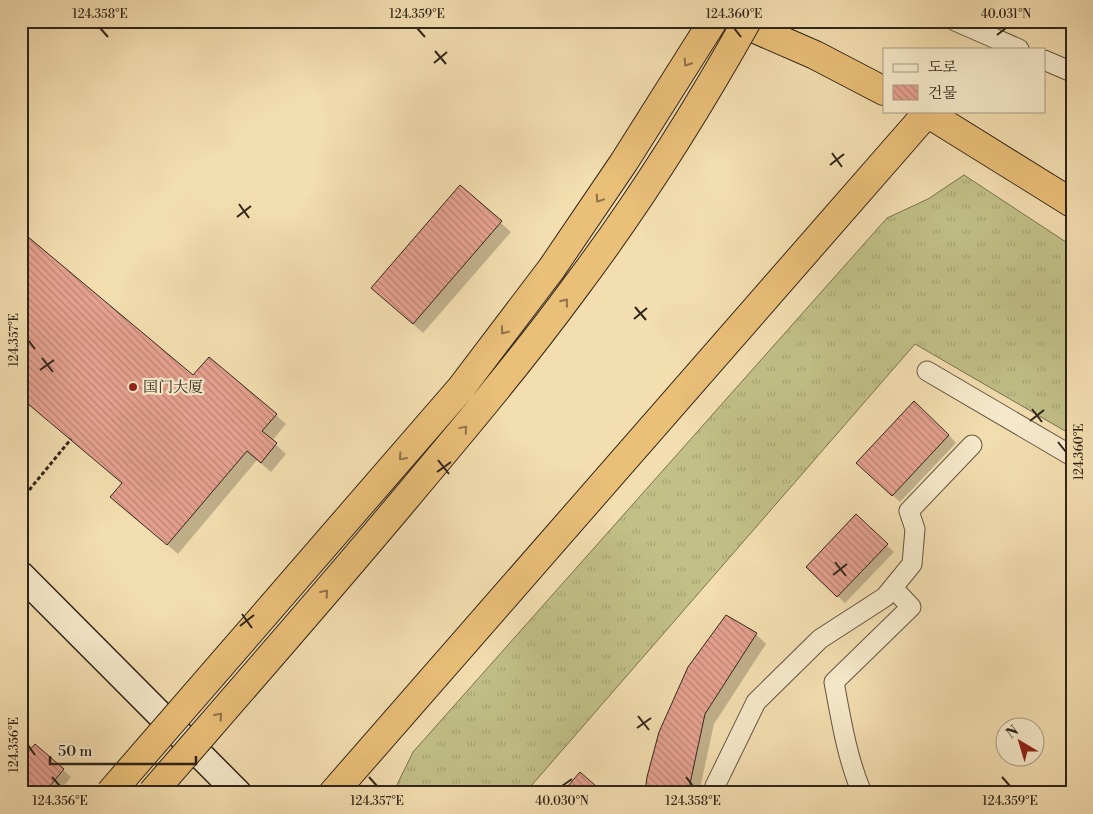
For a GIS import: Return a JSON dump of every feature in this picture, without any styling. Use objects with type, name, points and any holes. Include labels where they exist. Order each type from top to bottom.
[{"type":"highway","points":[[110,793],[461,388],[557,260],[624,162],[713,21]]},
{"type":"highway","points":[[737,21],[815,55],[883,90]]},
{"type":"highway","points":[[152,793],[348,567],[479,411],[575,288],[647,186],[710,86],[747,21]]},
{"type":"highway","points":[[334,793],[926,112],[1072,203]]},
{"type":"main road","points":[[21,575],[238,793]]},
{"type":"street","points":[[955,21],[1017,48]]},
{"type":"street","points":[[1046,61],[1072,72]]},
{"type":"street","points":[[927,371],[1072,456]]},
{"type":"street","points":[[714,793],[715,786],[756,702],[820,639],[885,597],[912,564],[915,530],[909,511],[972,445]]},
{"type":"street","points":[[862,793],[846,742],[834,682],[911,607],[893,588]]},
{"type":"path","points":[[21,500],[71,439]]},
{"type":"green space","points":[[964,175],[1072,246],[1072,435],[915,344],[525,793],[393,793],[413,752],[887,218],[928,199]]},
{"type":"building","points":[[460,185],[502,221],[413,324],[371,288]]},
{"type":"building","name":"国门大厦","points":[[21,231],[193,375],[209,357],[277,414],[262,431],[277,443],[261,463],[247,451],[167,545],[110,497],[122,483],[21,398]]},
{"type":"building","points":[[914,401],[949,435],[892,496],[856,463]]},
{"type":"building","points":[[856,514],[888,544],[837,597],[806,567]]},
{"type":"building","points":[[726,615],[757,633],[705,714],[688,793],[645,793],[647,777],[659,732],[688,667]]},
{"type":"building","points":[[35,744],[64,769],[44,793],[21,793],[21,760]]},
{"type":"building","points":[[580,772],[604,793],[562,793]]},
{"type":"place","name":"国门大厦","points":[[133,387]]}]
